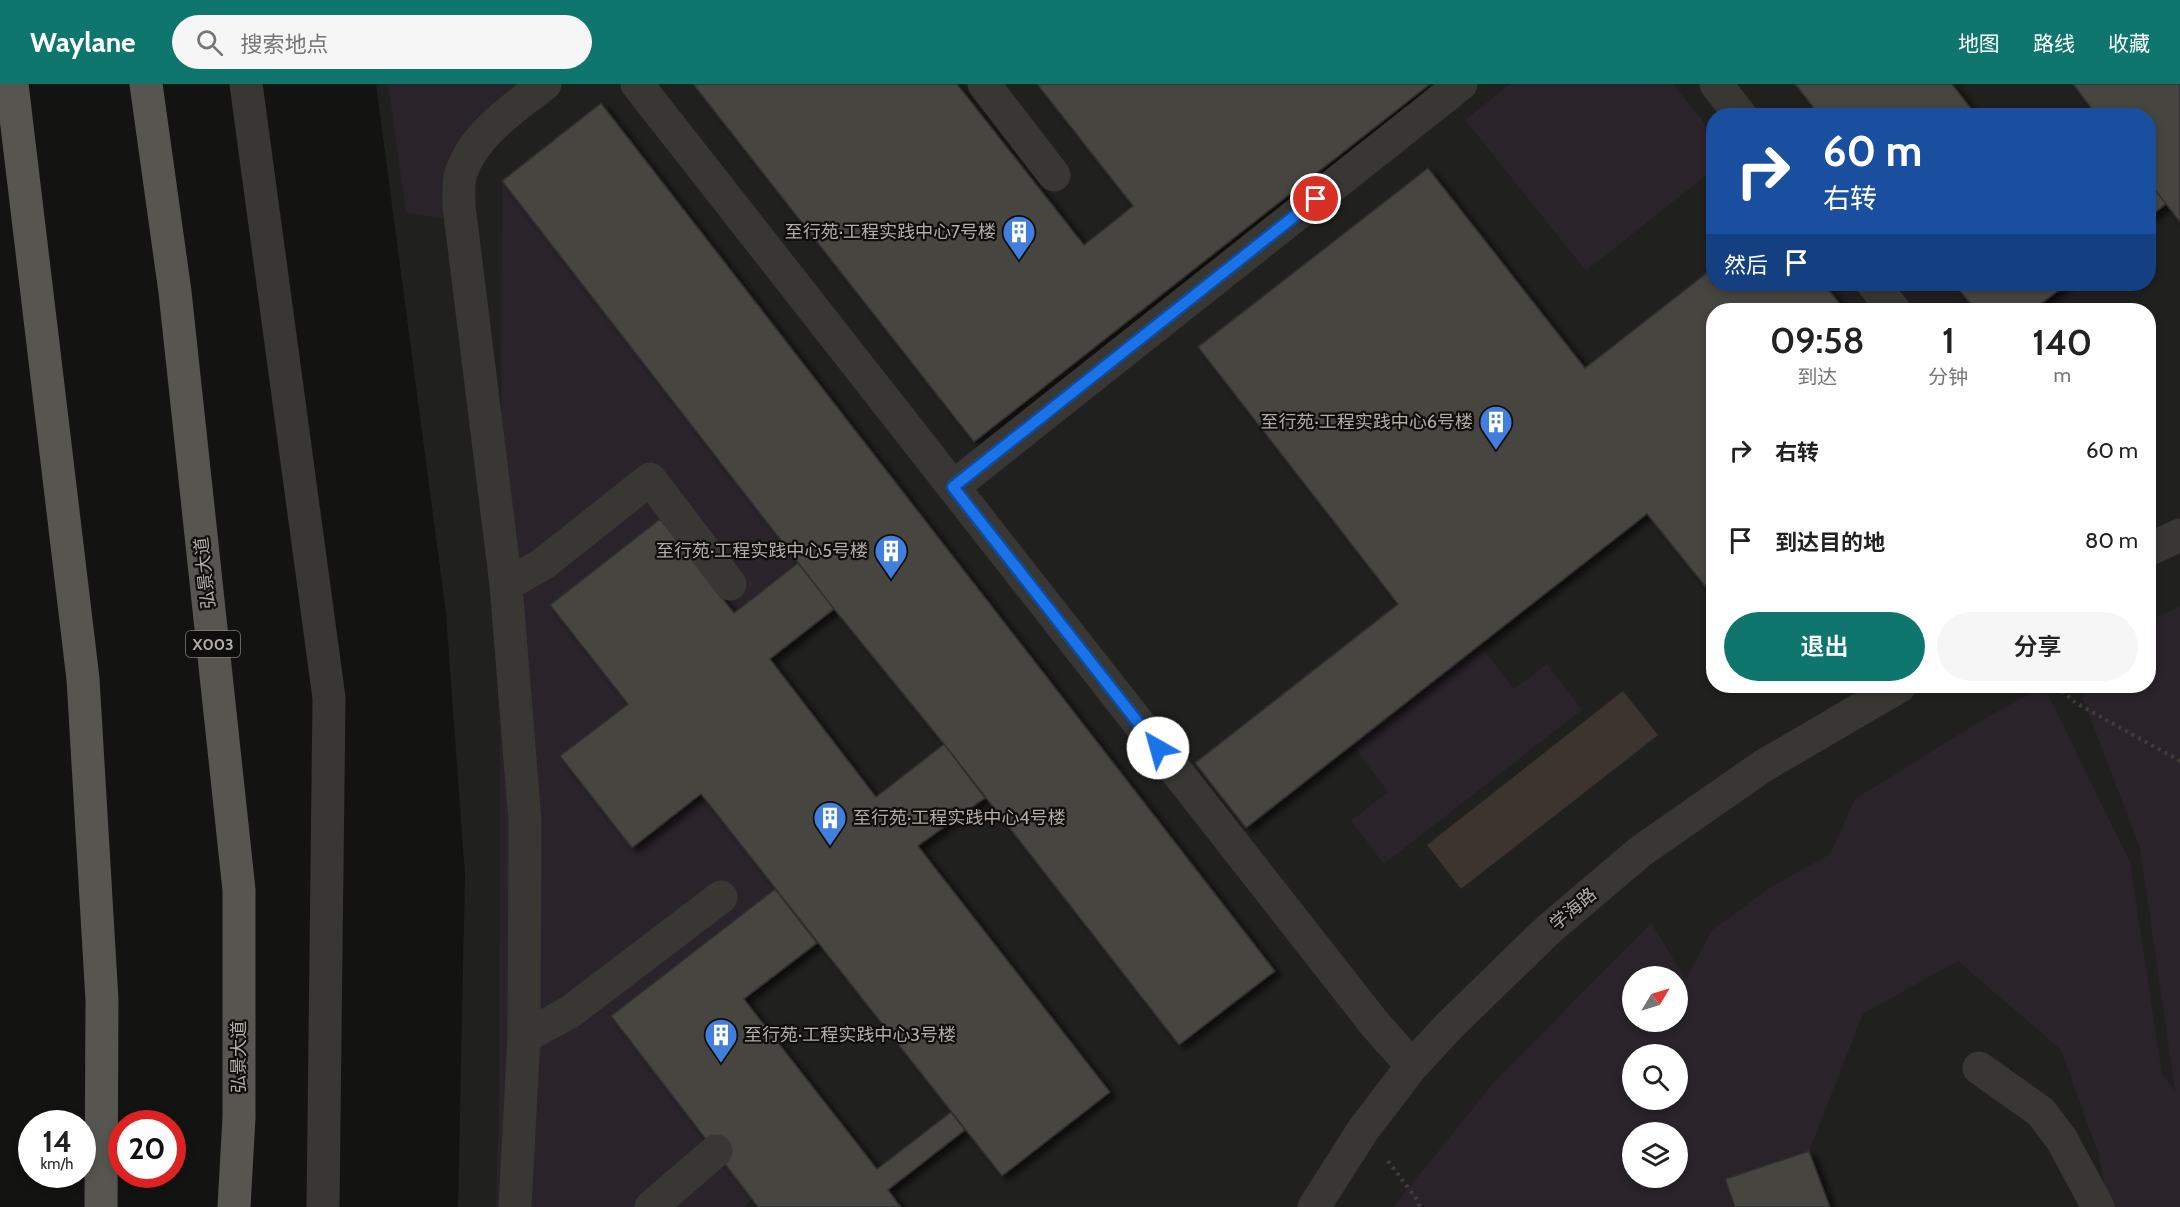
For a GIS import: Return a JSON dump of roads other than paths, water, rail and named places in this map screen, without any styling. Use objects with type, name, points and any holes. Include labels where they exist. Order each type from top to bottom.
[{"type":"main road","points":[[12,84],[83,679],[102,1000],[101,1207]]},
{"type":"main road","name":"弘景大道","points":[[146,84],[175,292],[239,890],[239,1117],[234,1207]]},
{"type":"street","points":[[246,84],[329,698],[323,1207]]},
{"type":"street","points":[[515,1207],[524,1037],[525,821],[506,585],[459,206],[460,174],[470,153],[498,121],[545,84]]},
{"type":"street","points":[[637,84],[1374,1023],[1412,1066]]},
{"type":"street","points":[[984,84],[1054,176]]},
{"type":"street","points":[[953,487],[1461,84]]},
{"type":"street","points":[[1716,84],[1734,108]]},
{"type":"street","points":[[1879,291],[1888,303]]},
{"type":"street","points":[[506,585],[543,564],[650,479],[730,584]]},
{"type":"street","points":[[2156,546],[2180,535]]},
{"type":"street","name":"学海路","points":[[1314,1207],[1363,1130],[1412,1066],[1450,1025],[1549,929],[1641,851],[1764,766],[1888,693]]},
{"type":"street","points":[[524,1037],[570,1012],[721,897]]},
{"type":"street","points":[[1979,1068],[2041,1112],[2062,1140],[2098,1207]]},
{"type":"street","points":[[651,1207],[716,1151]]},
{"type":"place","name":"至行苑·工程实践中心7号楼","points":[[1019,261]]},
{"type":"place","name":"至行苑·工程实践中心6号楼","points":[[1496,451]]},
{"type":"place","name":"至行苑·工程实践中心5号楼","points":[[891,580]]},
{"type":"place","name":"至行苑·工程实践中心4号楼","points":[[830,847]]},
{"type":"place","name":"至行苑·工程实践中心3号楼","points":[[721,1064]]}]
